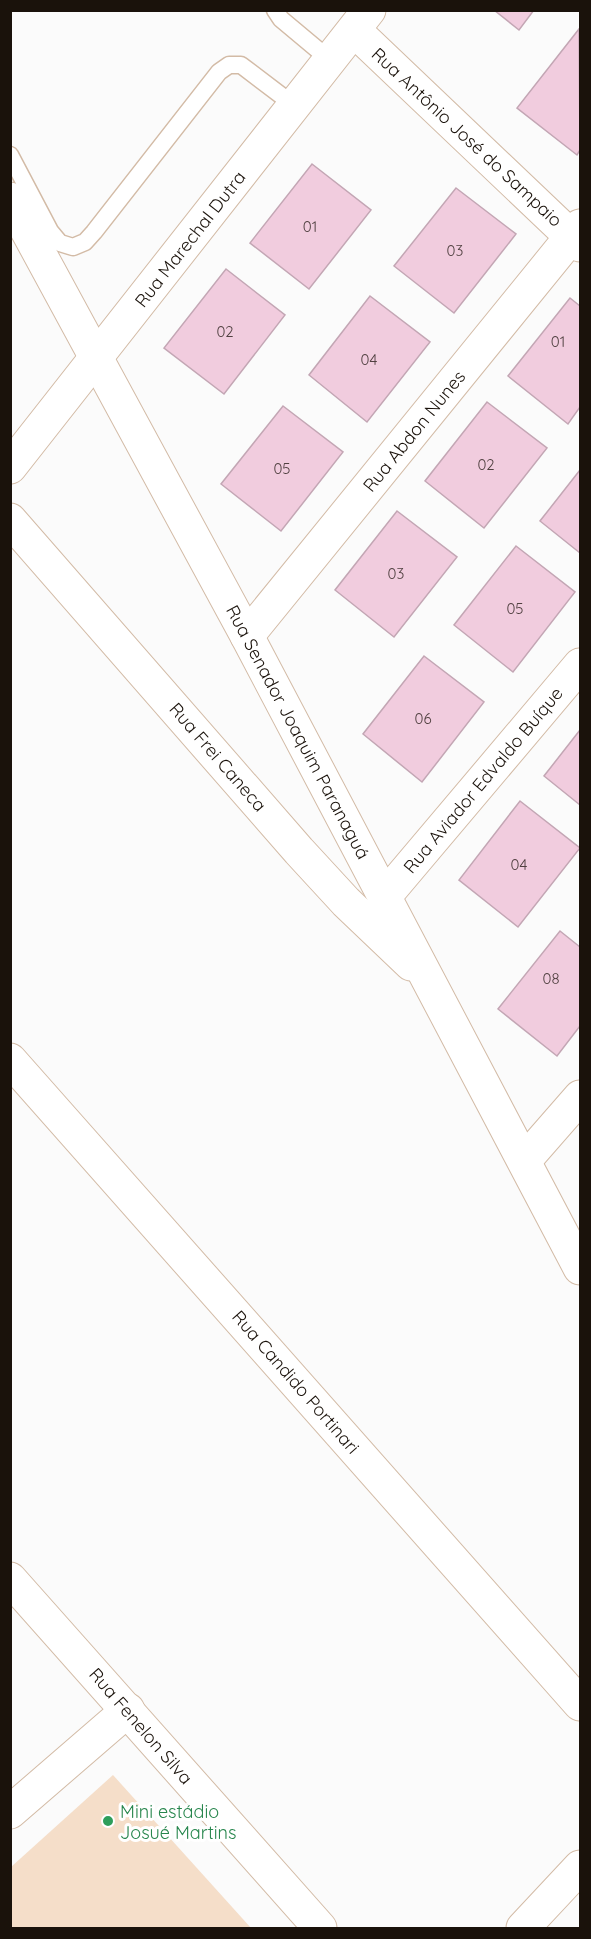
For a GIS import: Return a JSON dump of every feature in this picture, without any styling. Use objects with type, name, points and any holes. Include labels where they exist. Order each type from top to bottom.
[{"type":"street","name":"Rua Marechal Dutra","points":[[10,467],[362,20]]},
{"type":"street","name":"Rua Antônio José do Sampaio","points":[[362,20],[578,236]]},
{"type":"street","name":"Rua Senador Joaquim Paranaguá","points":[[10,199],[248,636],[434,986],[580,1268]]},
{"type":"street","name":"Rua Abdon Nunes","points":[[248,636],[578,236]]},
{"type":"street","name":"Rua Frei Caneca","points":[[10,520],[299,851],[346,902],[434,986]]},
{"type":"street","name":"Rua Aviador Edvaldo Buíque","points":[[385,896],[580,665]]},
{"type":"street","name":"Rua Candido Portinari","points":[[10,1060],[580,1704]]},
{"type":"street","points":[[525,1160],[580,1096]]},
{"type":"street","name":"Rua Fenelon Silva","points":[[10,1579],[320,1929]]},
{"type":"street","points":[[10,1812],[128,1710]]},
{"type":"street","points":[[523,1929],[580,1867]]},
{"type":"lane","points":[[274,10],[281,20],[330,60]]},
{"type":"lane","points":[[10,155],[50,231],[60,243],[73,248],[85,242],[94,232],[219,72],[229,65],[241,65],[295,105]]},
{"type":"shaded area","name":"Mini estádio Josué Martins","points":[[113,1775],[251,1928],[11,1928],[11,1867]]},
{"type":"building","points":[[494,10],[534,10],[519,30]]},
{"type":"building","points":[[579,29],[580,150],[577,155],[517,108]]},
{"type":"building","points":[[312,164],[371,210],[309,289],[250,243]]},
{"type":"building","points":[[456,188],[516,234],[454,313],[394,266]]},
{"type":"building","points":[[226,269],[285,315],[224,394],[164,348]]},
{"type":"building","points":[[370,296],[430,342],[367,422],[309,375]]},
{"type":"building","points":[[570,298],[580,306],[580,407],[568,424],[508,376]]},
{"type":"building","points":[[487,402],[547,448],[484,528],[425,481]]},
{"type":"building","points":[[283,406],[343,452],[281,531],[221,484]]},
{"type":"building","points":[[580,470],[580,553],[540,521]]},
{"type":"building","points":[[397,511],[457,557],[394,637],[335,590]]},
{"type":"building","points":[[516,546],[575,592],[513,672],[454,625]]},
{"type":"building","points":[[424,656],[484,702],[422,782],[363,734]]},
{"type":"building","points":[[580,730],[580,805],[544,776]]},
{"type":"building","points":[[520,801],[580,848],[518,927],[459,880]]},
{"type":"building","points":[[560,931],[580,947],[580,1026],[557,1056],[498,1009]]},
{"type":"place","name":"Mini estádio Josué Martins","points":[[108,1821]]}]
